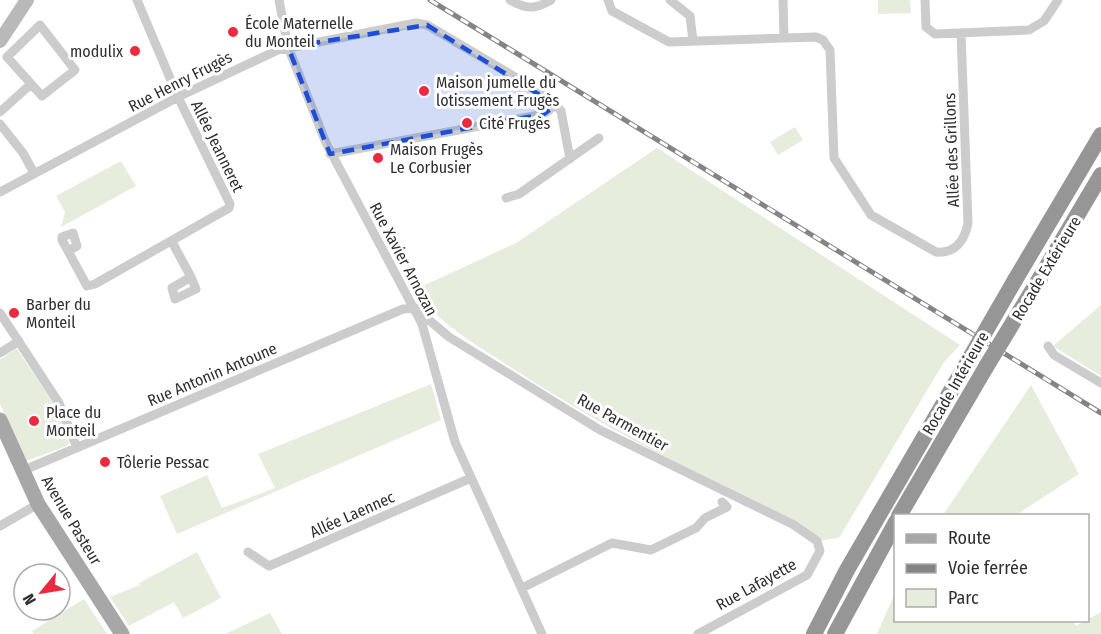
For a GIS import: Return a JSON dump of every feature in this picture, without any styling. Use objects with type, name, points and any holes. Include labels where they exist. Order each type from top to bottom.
[{"type":"highway","name":"Rocade Intérieure","points":[[814,634],[846,570],[1101,135]]},
{"type":"highway","name":"Rocade Extérieure","points":[[900,514],[1101,175]]},
{"type":"highway","points":[[835,634],[894,526]]},
{"type":"main road","points":[[0,41],[27,0]]},
{"type":"main road","name":"Avenue Pasteur","points":[[0,420],[38,504],[122,634]]},
{"type":"street","name":"Allée Jeanneret","points":[[136,0],[178,97],[230,204],[230,208],[172,242]]},
{"type":"street","name":"Rue Xavier Arnozan","points":[[279,0],[288,47],[330,154],[415,308],[422,324],[455,442],[542,634]]},
{"type":"street","points":[[510,0],[524,8],[534,8],[551,0]]},
{"type":"street","points":[[608,0],[612,11],[663,41],[784,38],[783,0]]},
{"type":"street","points":[[670,0],[690,16],[693,41]]},
{"type":"street","points":[[924,0],[925,23],[931,33],[1035,28],[1044,21],[1058,0]]},
{"type":"street","name":"Rue Henry Frugès","points":[[0,192],[178,97],[288,47],[416,23],[428,25],[549,97],[556,105]]},
{"type":"street","points":[[40,25],[75,70],[42,96],[31,84],[7,57],[40,25]]},
{"type":"street","name":"Allée des Grillons","points":[[784,38],[816,37],[823,39],[830,50],[834,158],[865,209],[871,215],[931,250],[943,253],[961,242],[968,223],[962,33]]},
{"type":"street","points":[[0,112],[31,84]]},
{"type":"street","points":[[330,154],[544,114],[556,105],[561,111],[570,159]]},
{"type":"street","points":[[0,124],[23,153],[34,173]]},
{"type":"street","points":[[506,198],[519,194],[599,138]]},
{"type":"street","points":[[68,251],[87,286],[95,285],[172,242],[191,277]]},
{"type":"street","name":"Rue Antonin Antoune","points":[[22,471],[403,309],[415,308]]},
{"type":"street","name":"Rue Parmentier","points":[[415,308],[449,337],[600,430],[794,525],[817,541],[819,551]]},
{"type":"street","points":[[0,313],[59,403],[77,448]]},
{"type":"street","points":[[0,353],[19,341]]},
{"type":"street","points":[[1048,346],[1054,355],[1101,383]]},
{"type":"street","name":"Allée Laennec","points":[[248,552],[269,566],[471,478]]},
{"type":"street","points":[[522,588],[612,543],[651,550],[696,528],[705,518],[727,507],[722,502]]},
{"type":"street","points":[[0,526],[38,504]]},
{"type":"street","name":"Rue Lafayette","points":[[698,634],[807,575],[814,566],[819,551]]},
{"type":"highlighted area","points":[[427,25],[556,105],[544,114],[330,154],[288,47]]},
{"type":"green space","points":[[878,0],[910,0],[911,13],[878,14]]},
{"type":"green space","points":[[795,127],[803,140],[778,155],[770,142]]},
{"type":"green space","points":[[657,148],[960,345],[944,362],[839,538],[817,541],[801,524],[689,469],[580,410],[458,332],[435,313],[414,290],[516,243]]},
{"type":"green space","points":[[121,161],[136,186],[61,227],[65,212],[56,196]]},
{"type":"green space","points":[[1101,305],[1101,376],[1053,346]]},
{"type":"green space","name":"Place du Monteil","points":[[16,348],[55,404],[69,442],[67,446],[26,461],[0,404],[0,360]]},
{"type":"green space","points":[[431,384],[441,420],[177,534],[160,496],[207,475],[222,508],[275,488],[258,454]]},
{"type":"green space","points":[[1031,385],[1079,474],[1018,514],[944,514]]},
{"type":"green space","points":[[197,552],[221,598],[183,618],[174,602],[129,626],[110,597],[140,585],[139,583]]},
{"type":"green space","points":[[894,595],[894,622],[1073,622],[1076,626],[1089,622],[1089,619],[1101,612],[1101,634],[877,634]]},
{"type":"green space","points":[[84,599],[107,634],[34,634],[32,631],[47,622],[72,622],[72,606]]},
{"type":"green space","points":[[270,613],[282,634],[225,634]]},
{"type":"railway","points":[[430,0],[1101,413]]},
{"type":"place","name":"École Maternelle du Monteil","points":[[233,32]]},
{"type":"place","name":"modulix","points":[[135,51]]},
{"type":"place","name":"Maison jumelle du lotissement Frugès","points":[[424,91]]},
{"type":"place","name":"Cité Frugès","points":[[467,123]]},
{"type":"place","name":"Maison Frugès Le Corbusier","points":[[378,158]]},
{"type":"place","name":"Barber du Monteil","points":[[14,313]]},
{"type":"place","name":"Place du Monteil","points":[[34,421]]},
{"type":"place","name":"Tôlerie Pessac","points":[[105,462]]}]
